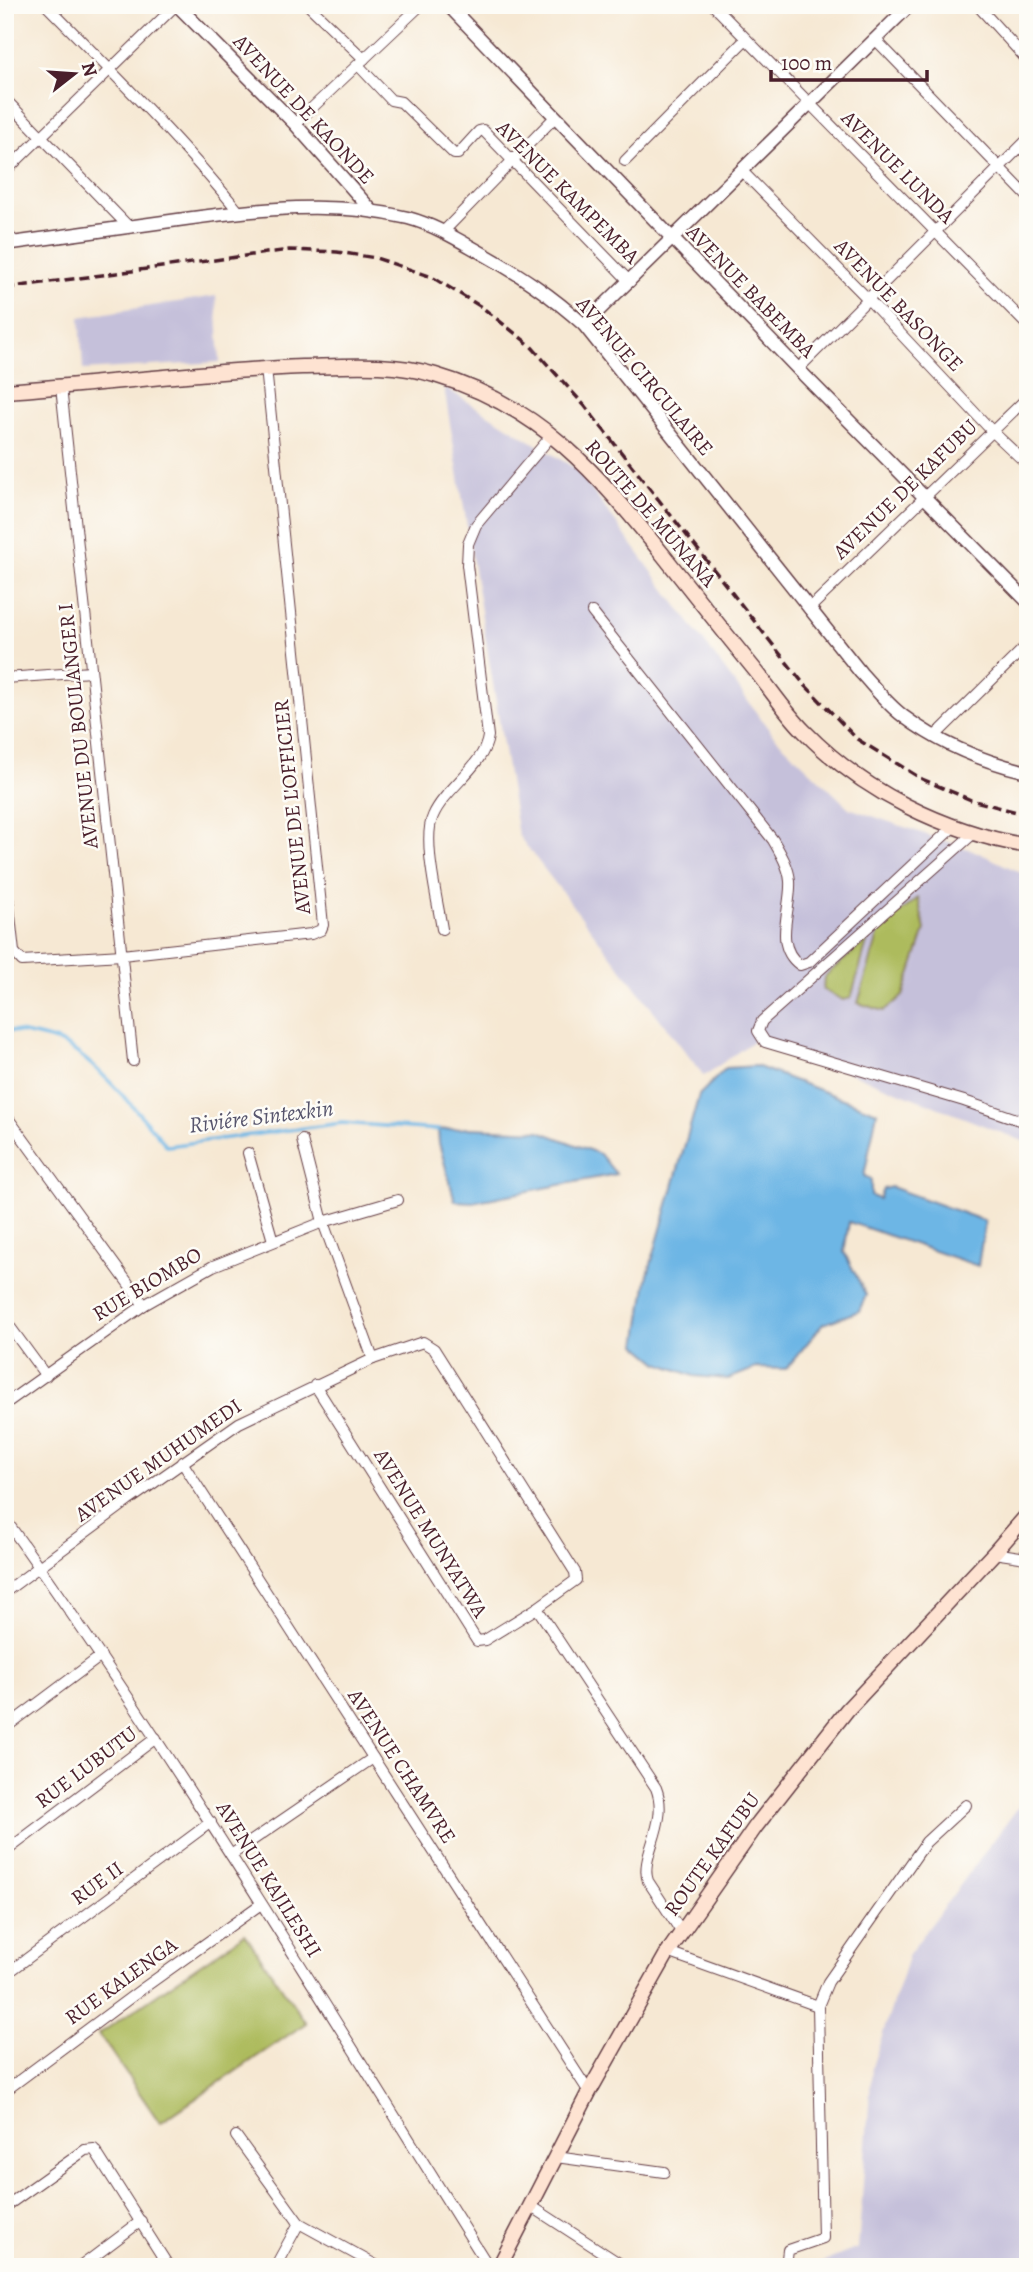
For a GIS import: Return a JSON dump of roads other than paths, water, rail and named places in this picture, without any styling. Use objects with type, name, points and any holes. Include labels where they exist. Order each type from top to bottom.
[{"type":"main road","name":"ROUTE DE MUNANA","points":[[5,391],[266,368],[350,365],[407,368],[432,374],[505,402],[552,435],[580,459],[629,513],[804,731],[849,770],[894,799],[953,827],[1028,846]]},
{"type":"main road","name":"ROUTE KAFUBU","points":[[499,2267],[589,2092],[668,1952],[756,1826],[847,1710],[995,1553],[1028,1514]]},
{"type":"street","points":[[46,5],[110,70],[239,212]]},
{"type":"street","points":[[5,172],[177,5]]},
{"type":"street","name":"AVENUE DE KAONDE","points":[[177,5],[295,124],[372,211]]},
{"type":"street","name":"AVENUE KAMPEMBA","points":[[308,5],[361,62],[391,100],[401,102],[454,155],[483,130],[630,282]]},
{"type":"street","points":[[295,124],[421,5]]},
{"type":"street","name":"AVENUE BABEMBA","points":[[448,5],[798,369],[1028,602]]},
{"type":"street","name":"AVENUE LUNDA","points":[[713,5],[1028,326]]},
{"type":"street","points":[[584,325],[911,5]]},
{"type":"street","points":[[977,5],[1028,61]]},
{"type":"street","points":[[625,161],[746,39]]},
{"type":"street","points":[[876,40],[1028,197]]},
{"type":"street","points":[[5,99],[128,226]]},
{"type":"street","points":[[444,231],[555,117]]},
{"type":"street","points":[[798,369],[1028,139]]},
{"type":"street","name":"AVENUE BASONGE","points":[[742,171],[1028,465]]},
{"type":"street","name":"AVENUE CIRCULAIRE","points":[[10,243],[239,212],[313,207],[372,211],[410,219],[444,231],[526,279],[584,325],[860,673],[901,715],[934,737],[1001,766],[1028,772]]},
{"type":"street","points":[[5,232],[10,243]]},
{"type":"street","name":"AVENUE DE L'OFFICIER","points":[[5,870],[14,952],[18,959],[28,961],[122,955],[312,934],[319,932],[323,925],[266,368]]},
{"type":"street","name":"AVENUE DU BOULANGER I","points":[[61,387],[133,1061]]},
{"type":"street","name":"AVENUE DE KAFUBU","points":[[810,609],[1028,397]]},
{"type":"street","points":[[442,929],[429,845],[430,824],[439,804],[485,748],[488,736],[467,565],[468,544],[476,526],[552,435]]},
{"type":"street","points":[[592,612],[773,840],[790,880],[784,935],[790,958],[800,965],[809,962],[953,827]]},
{"type":"street","points":[[934,737],[1028,644]]},
{"type":"street","points":[[5,678],[92,672]]},
{"type":"street","points":[[974,833],[762,1021],[758,1031],[765,1042],[964,1101],[1028,1123]]},
{"type":"street","points":[[5,1114],[144,1305]]},
{"type":"street","points":[[302,1140],[323,1222],[373,1359]]},
{"type":"street","points":[[248,1153],[273,1241]]},
{"type":"street","name":"RUE BIOMBO","points":[[5,1404],[144,1305],[213,1266],[323,1222],[398,1200]]},
{"type":"street","points":[[5,1320],[46,1376]]},
{"type":"street","name":"AVENUE MUHUMEDI","points":[[5,1592],[239,1423],[315,1385],[419,1342],[427,1343],[434,1349],[577,1575],[574,1581],[537,1608]]},
{"type":"street","name":"AVENUE MUNYATWA","points":[[315,1385],[477,1641],[485,1640],[537,1608]]},
{"type":"street","name":"AVENUE CHAMVRE","points":[[182,1462],[589,2092]]},
{"type":"street","name":"AVENUE KAJILESHI","points":[[5,1519],[101,1656],[211,1822],[489,2267]]},
{"type":"street","points":[[995,1553],[1028,1560]]},
{"type":"street","points":[[537,1608],[656,1788],[660,1800],[658,1828],[645,1872],[648,1881],[682,1933]]},
{"type":"street","points":[[5,1728],[101,1656]]},
{"type":"street","name":"RUE LUBUTU","points":[[5,1852],[156,1738]]},
{"type":"street","points":[[231,1855],[373,1758]]},
{"type":"street","points":[[786,2267],[788,2250],[823,2238],[818,2006],[828,1982],[926,1842],[966,1805]]},
{"type":"street","name":"RUE II","points":[[5,1975],[211,1822]]},
{"type":"street","name":"RUE KALENGA","points":[[5,2091],[261,1904]]},
{"type":"street","points":[[668,1952],[818,2006]]},
{"type":"street","points":[[236,2136],[299,2223],[379,2267]]},
{"type":"street","points":[[5,2207],[89,2148],[94,2149],[169,2267]]},
{"type":"street","points":[[556,2157],[664,2172]]},
{"type":"street","points":[[531,2206],[625,2267]]},
{"type":"street","points":[[80,2267],[141,2221]]},
{"type":"street","points":[[275,2267],[299,2223]]},
{"type":"water","points":[[756,1066],[877,1112],[864,1176],[871,1179],[871,1196],[879,1199],[883,1189],[891,1187],[985,1221],[978,1266],[849,1222],[844,1252],[866,1295],[859,1311],[823,1324],[786,1369],[756,1368],[728,1379],[694,1376],[659,1363],[637,1345],[647,1278],[699,1095],[726,1068]]},
{"type":"water","points":[[470,1128],[539,1131],[600,1154],[616,1174],[472,1202],[455,1201],[438,1130]]},
{"type":"waterway","name":"Riviére Sintexkin","points":[[5,1031],[45,1038],[70,1048],[115,1087],[167,1146],[342,1123],[438,1130]]},
{"type":"railway","points":[[5,288],[289,250],[337,252],[376,258],[432,277],[483,308],[530,345],[584,405],[803,683],[857,739],[922,779],[971,800],[1028,815]]}]
